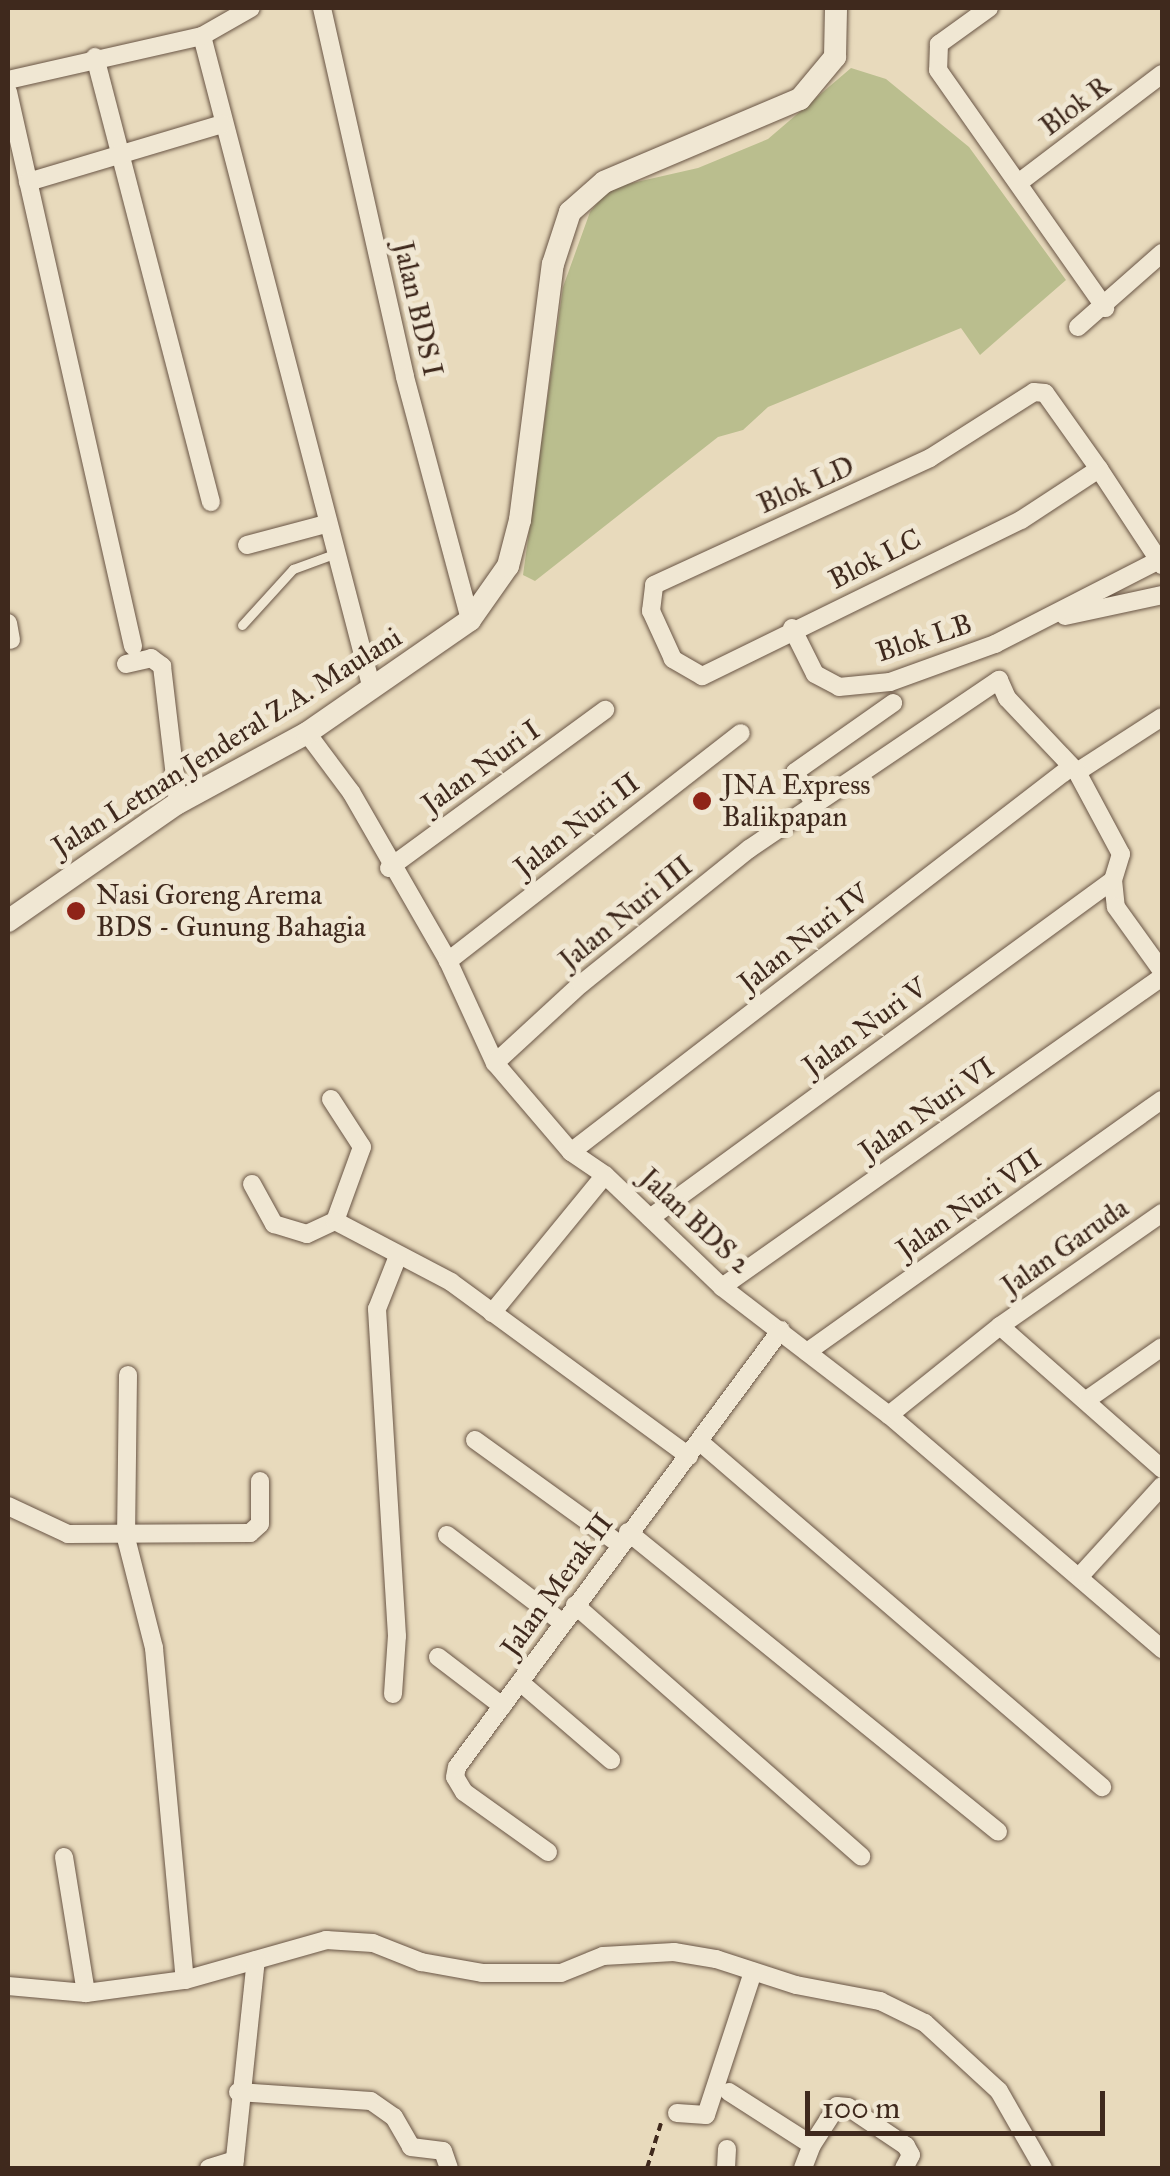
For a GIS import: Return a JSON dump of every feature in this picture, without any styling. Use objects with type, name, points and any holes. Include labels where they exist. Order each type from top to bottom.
[{"type":"street","points":[[8,80],[202,36],[251,8]]},
{"type":"street","name":"Jalan BDS I","points":[[322,8],[405,378],[470,620]]},
{"type":"street","name":"Jalan Letnan Jenderal Z.A. Maulani","points":[[8,921],[178,804],[308,733],[470,620],[508,566],[520,520],[553,264],[570,212],[604,182],[800,99],[834,57],[836,8]]},
{"type":"street","points":[[989,8],[940,44],[938,70],[946,88],[1022,181],[1104,308]]},
{"type":"street","points":[[202,36],[372,689]]},
{"type":"street","points":[[96,57],[211,502]]},
{"type":"street","name":"Blok R","points":[[1022,181],[1162,74]]},
{"type":"street","points":[[8,92],[130,655],[151,658],[162,666],[178,804]]},
{"type":"street","points":[[28,182],[224,124]]},
{"type":"street","points":[[1078,327],[1162,253]]},
{"type":"street","name":"Blok LD","points":[[674,659],[652,611],[654,585],[930,458],[1034,392],[1045,393],[1099,469]]},
{"type":"street","points":[[1099,469],[1161,562]]},
{"type":"street","name":"Blok LC","points":[[674,659],[702,676],[792,628],[1020,520],[1099,469]]},
{"type":"street","points":[[247,545],[326,524]]},
{"type":"street","name":"Blok LB","points":[[792,628],[815,674],[839,687],[890,682],[1040,621],[1161,562]]},
{"type":"street","name":"Blok LB","points":[[1040,621],[1162,595]]},
{"type":"street","name":"Jalan Nuri III","points":[[495,1063],[580,984],[814,804],[999,680],[1007,698],[1074,770]]},
{"type":"street","points":[[814,804],[794,772],[893,702]]},
{"type":"street","name":"Jalan Nuri I","points":[[389,868],[605,710]]},
{"type":"street","name":"Jalan Nuri IV","points":[[571,1152],[1074,770],[1162,717]]},
{"type":"street","name":"Jalan BDS 2","points":[[308,733],[351,792],[389,868],[448,961],[495,1063],[571,1152],[606,1174],[722,1287],[890,1415],[1162,1649]]},
{"type":"street","name":"Jalan Nuri II","points":[[448,961],[741,733]]},
{"type":"street","points":[[1074,770],[1120,854],[1113,880],[1116,907],[1162,974]]},
{"type":"street","name":"Jalan Nuri V","points":[[650,1218],[1113,880]]},
{"type":"street","name":"Jalan Nuri VI","points":[[722,1287],[1162,974]]},
{"type":"street","points":[[252,1184],[274,1224],[307,1234],[336,1221],[362,1147],[331,1099]]},
{"type":"street","name":"Jalan Nuri VII","points":[[808,1352],[1162,1100]]},
{"type":"street","points":[[492,1313],[606,1174]]},
{"type":"street","name":"Jalan Garuda","points":[[890,1415],[1000,1326],[1162,1213]]},
{"type":"street","points":[[336,1221],[451,1282],[695,1449],[1102,1786]]},
{"type":"street","points":[[393,1694],[397,1636],[377,1309],[398,1256]]},
{"type":"street","points":[[1000,1326],[1088,1399],[1162,1468]]},
{"type":"street","name":"Jalan Merak II","points":[[548,1852],[464,1792],[455,1777],[623,1538],[695,1449],[781,1330]]},
{"type":"street","points":[[1088,1399],[1162,1347]]},
{"type":"street","points":[[128,1375],[126,1536],[154,1648],[185,1980]]},
{"type":"street","points":[[475,1440],[623,1538],[998,1832]]},
{"type":"street","points":[[8,1506],[68,1534],[250,1534],[260,1524],[260,1481]]},
{"type":"street","points":[[1080,1576],[1162,1486]]},
{"type":"street","points":[[448,1536],[562,1623]]},
{"type":"street","points":[[575,1605],[861,1856]]},
{"type":"street","points":[[438,1657],[502,1706]]},
{"type":"street","points":[[520,1682],[612,1760]]},
{"type":"street","points":[[64,1857],[86,1993]]},
{"type":"street","points":[[8,1986],[86,1993],[185,1980],[326,1940],[372,1942],[421,1962],[482,1973],[561,1973],[603,1956],[674,1952],[880,2002],[925,2022],[999,2091],[1043,2168]]},
{"type":"street","points":[[209,2168],[235,2164],[238,2092],[256,1960]]},
{"type":"street","points":[[677,2113],[706,2115],[753,1972]]},
{"type":"street","points":[[238,2092],[371,2100],[394,2117],[411,2147],[443,2152],[448,2168]]},
{"type":"street","points":[[728,2092],[812,2145]]},
{"type":"street","points":[[803,2168],[836,2106],[848,2107],[906,2146],[911,2155],[904,2168]]},
{"type":"street","points":[[726,2168],[727,2149]]},
{"type":"lane","points":[[242,625],[293,568],[334,554]]},
{"type":"path","points":[[647,2168],[660,2124],[677,2113]]},
{"type":"green space","points":[[851,68],[886,79],[969,147],[1066,280],[980,355],[961,328],[768,407],[743,430],[718,437],[535,581],[523,575],[563,287],[590,212],[610,188],[698,168],[768,139]]},
{"type":"place","name":"JNA Express Balikpapan","points":[[702,801]]},
{"type":"place","name":"Nasi Goreng Arema BDS - Gunung Bahagia","points":[[76,911]]}]
